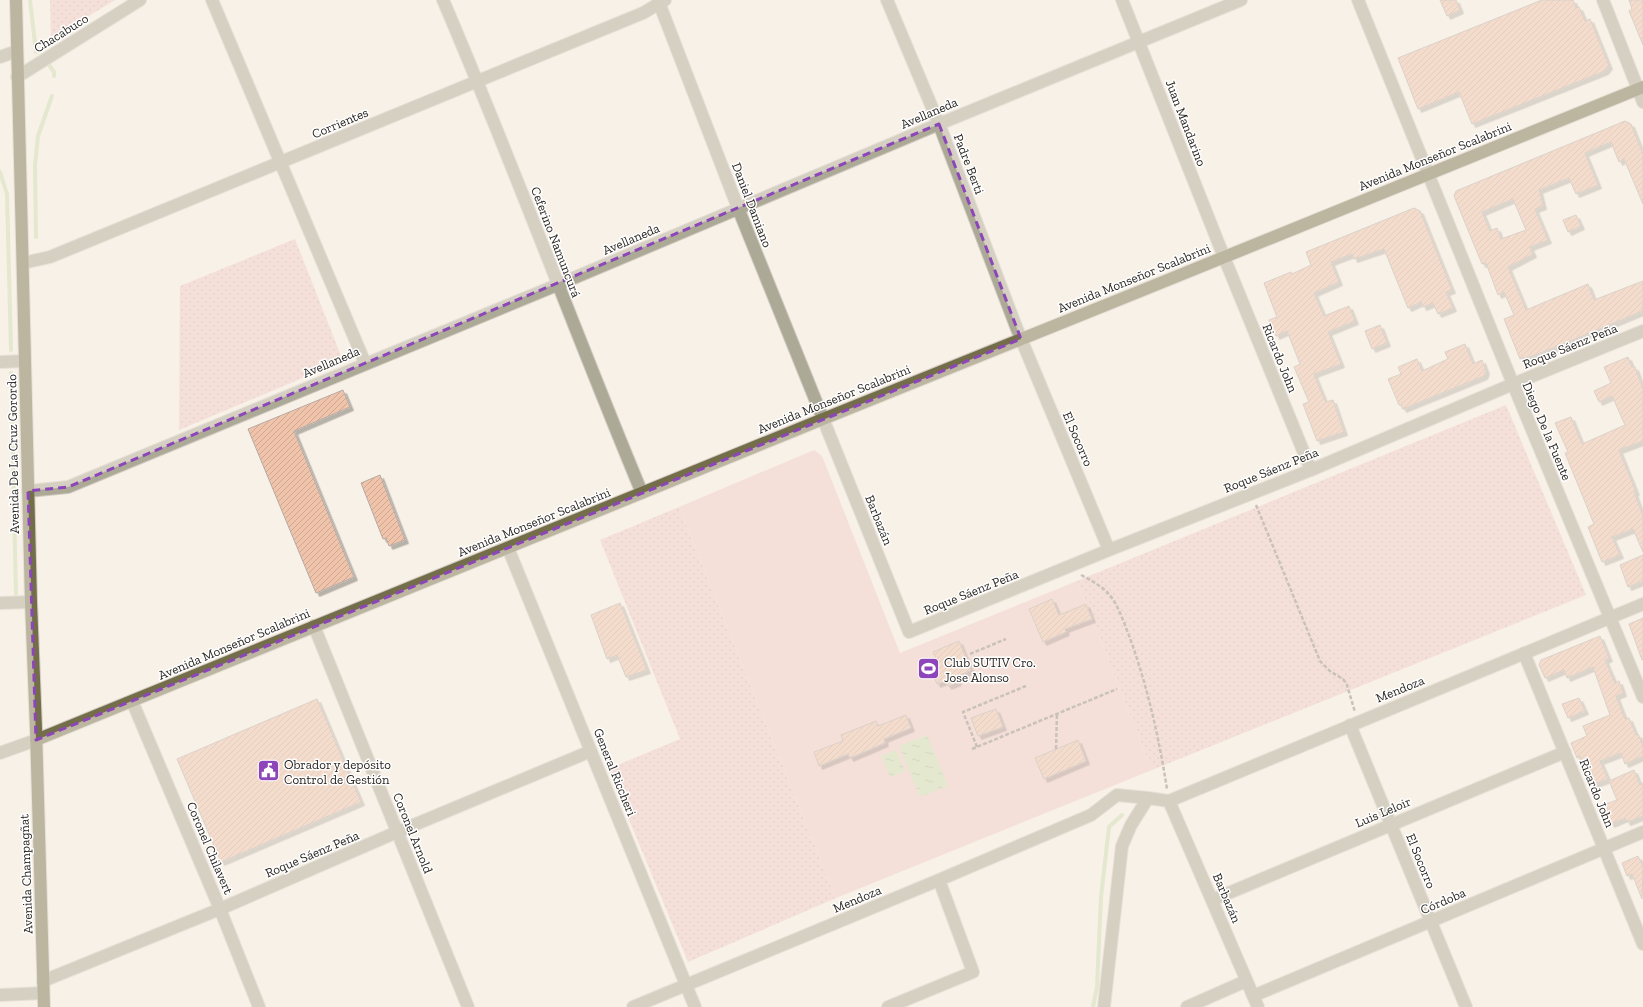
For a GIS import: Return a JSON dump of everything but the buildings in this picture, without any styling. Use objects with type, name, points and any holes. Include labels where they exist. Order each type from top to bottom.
[{"type":"main road","name":"Avenida De La Cruz Gorordo","points":[[16,0],[28,491],[36,740]]},
{"type":"main road","name":"Avenida Monseñor Scalabrini","points":[[36,740],[1640,88]]},
{"type":"main road","name":"Avenida Champagñat","points":[[36,740],[44,1007]]},
{"type":"street","name":"Chacabuco","points":[[17,77],[140,0]]},
{"type":"street","points":[[212,0],[365,363]]},
{"type":"street","name":"Ceferino Namuncurá","points":[[444,0],[478,80],[557,285],[642,493]]},
{"type":"street","name":"Padre Berti","points":[[887,0],[939,124],[1021,339]]},
{"type":"street","name":"Juan Mandarino","points":[[1122,0],[1224,257]]},
{"type":"street","name":"Avellaneda","points":[[28,491],[68,487],[365,363],[557,285],[939,124],[1241,0]]},
{"type":"street","name":"Diego De la Fuente","points":[[1358,0],[1513,384],[1643,697]]},
{"type":"street","points":[[1603,0],[1640,88],[1643,102]]},
{"type":"street","name":"Corrientes","points":[[23,263],[50,257],[643,13],[661,1]]},
{"type":"street","name":"Daniel Damiano","points":[[661,1],[738,208],[823,419]]},
{"type":"street","points":[[0,57],[17,52]]},
{"type":"street","name":"Ricardo John","points":[[1224,257],[1311,470]]},
{"type":"street","name":"Roque Sáenz Peña","points":[[909,632],[1109,550],[1311,470],[1513,384],[1643,331]]},
{"type":"street","name":"El Socorro","points":[[1021,339],[1109,550]]},
{"type":"street","points":[[0,362],[25,361]]},
{"type":"street","name":"Barbazán","points":[[823,419],[909,632]]},
{"type":"street","name":"General Riccheri","points":[[508,548],[695,1007]]},
{"type":"street","points":[[0,603],[31,602]]},
{"type":"street","name":"Mendoza","points":[[633,1007],[687,986],[1091,815],[1118,796],[1148,798],[1169,802],[1354,723],[1643,604]]},
{"type":"street","name":"Coronel Arnold","points":[[314,626],[468,1007]]},
{"type":"street","name":"Ricardo John","points":[[1524,653],[1643,944]]},
{"type":"street","name":"Coronel Chilavert","points":[[132,701],[220,909],[259,1007]]},
{"type":"street","name":"El Socorro","points":[[1354,723],[1391,824],[1466,1007]]},
{"type":"street","points":[[0,753],[36,740]]},
{"type":"street","name":"Roque Sáenz Peña","points":[[43,981],[220,909],[397,832],[591,751]]},
{"type":"street","name":"Luis Leloir","points":[[1212,900],[1565,752]]},
{"type":"street","points":[[1104,1007],[1122,846],[1130,825],[1148,798]]},
{"type":"street","name":"Barbazán","points":[[1169,802],[1255,1001]]},
{"type":"street","name":"Córdoba","points":[[1255,1001],[1431,921],[1643,832]]},
{"type":"street","points":[[888,1007],[973,972],[939,880]]},
{"type":"street","points":[[1187,1007],[1246,981]]},
{"type":"street","points":[[0,995],[43,993]]},
{"type":"path","points":[[1251,494],[1320,661],[1331,672],[1343,679],[1347,685],[1354,723]]},
{"type":"path","points":[[1066,568],[1100,584],[1114,601],[1125,625],[1137,658],[1156,724],[1169,802]]},
{"type":"path","points":[[970,654],[1006,639]]},
{"type":"path","points":[[977,747],[963,712],[1026,686]]},
{"type":"path","points":[[972,749],[1117,689]]},
{"type":"path","points":[[1056,749],[1057,714]]},
{"type":"highlighted area","points":[[939,124],[1021,339],[36,740],[28,491],[68,487]]},
{"type":"shaded area","points":[[50,0],[115,0],[51,39]]},
{"type":"shaded area","points":[[295,239],[343,361],[179,430],[180,286]]},
{"type":"shaded area","points":[[1506,405],[1586,595],[1152,770],[1077,581]]},
{"type":"shaded area","name":"Club SUTIV Cro. Jose Alonso","points":[[814,450],[822,456],[900,653],[1077,581],[1152,770],[836,898],[679,507]]},
{"type":"shaded area","points":[[679,507],[836,898],[688,962],[608,769],[680,739],[600,540]]},
{"type":"water","points":[[927,735],[948,786],[920,797],[899,746]]},
{"type":"water","points":[[896,750],[905,771],[890,777],[881,756]]},
{"type":"waterway","points":[[30,0],[36,52]]},
{"type":"waterway","points":[[49,65],[54,72],[54,76]]},
{"type":"waterway","points":[[36,237],[35,165],[38,136],[52,96]]},
{"type":"waterway","points":[[0,172],[7,194],[11,350]]},
{"type":"waterway","points":[[11,373],[16,594]]},
{"type":"waterway","points":[[1093,1007],[1097,987],[1101,897],[1109,827],[1122,815]]},
{"type":"place","name":"Club SUTIV Cro. Jose Alonso","points":[[928,669]]},
{"type":"place","name":"Obrador y depósito Control de Gestión","points":[[269,771]]}]
